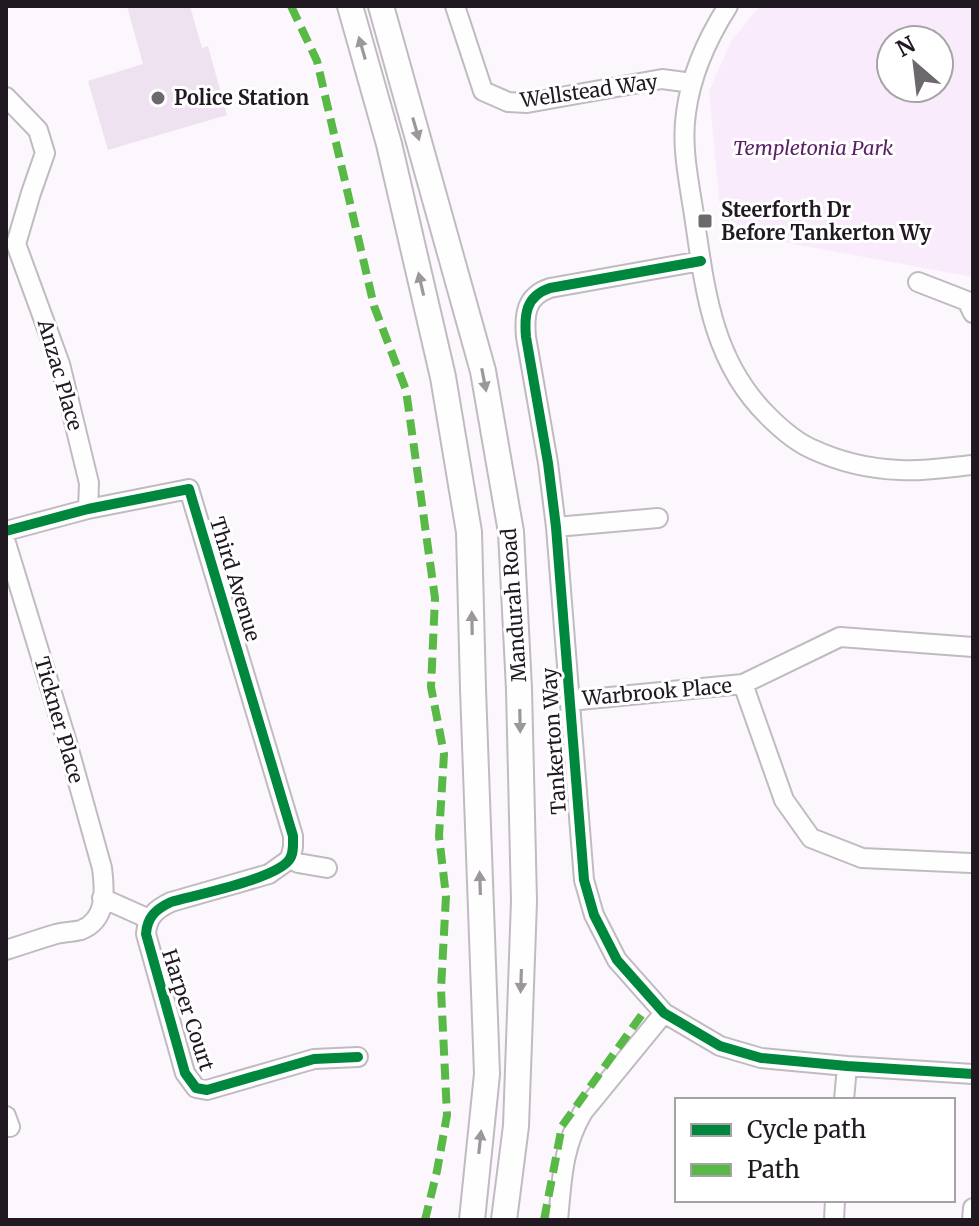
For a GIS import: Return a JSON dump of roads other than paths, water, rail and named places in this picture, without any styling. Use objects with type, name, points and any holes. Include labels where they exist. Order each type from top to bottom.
[{"type":"highway","name":"Mandurah Road","points":[[350,6],[389,144],[436,346],[469,532],[487,1074],[472,1220]]},
{"type":"highway","name":"Mandurah Road","points":[[381,6],[483,371],[511,532],[519,689],[524,901],[516,1126],[504,1220]]},
{"type":"street","name":"Wellstead Way","points":[[455,6],[483,91],[508,102],[527,103],[662,79],[692,83]]},
{"type":"street","points":[[728,6],[710,33],[692,83],[685,115],[685,138],[701,261],[718,338],[735,375],[762,410],[810,448],[853,464],[902,471],[973,465]]},
{"type":"street","name":"Anzac Place","points":[[6,97],[38,130],[45,153],[16,244],[60,364],[89,483],[88,509]]},
{"type":"street","name":"Tankerton Way","points":[[701,261],[541,291],[526,310],[524,322],[556,527],[584,880],[594,915],[617,960],[664,1013],[720,1046],[761,1058],[973,1074]]},
{"type":"street","points":[[918,282],[967,301],[973,313]]},
{"type":"street","name":"Third Avenue","points":[[6,531],[88,509],[189,489],[293,836],[290,859]]},
{"type":"street","points":[[556,527],[658,518]]},
{"type":"street","name":"Tickner Place","points":[[6,543],[102,868],[105,888],[102,898]]},
{"type":"street","name":"Warbrook Place","points":[[569,701],[743,684],[840,637],[973,647]]},
{"type":"street","points":[[743,684],[784,800],[811,838],[862,858],[971,863]]},
{"type":"street","points":[[6,950],[57,934],[102,898],[149,919],[159,908],[171,902],[269,874],[290,859],[327,868]]},
{"type":"street","name":"Harper Court","points":[[149,919],[146,934],[185,1073],[196,1088],[207,1090],[314,1059],[358,1057]]},
{"type":"street","points":[[558,1220],[564,1158],[572,1130],[583,1112],[664,1013]]},
{"type":"street","points":[[844,1098],[847,1066]]},
{"type":"street","points":[[972,1220],[973,1208]]},
{"type":"place","name":"Police Station","points":[[158,98]]},
{"type":"place","name":"Steerforth Dr Before Tankerton Wy","points":[[705,221]]},
{"type":"park label","name":"Templetonia Park","points":[[813,148]]}]
